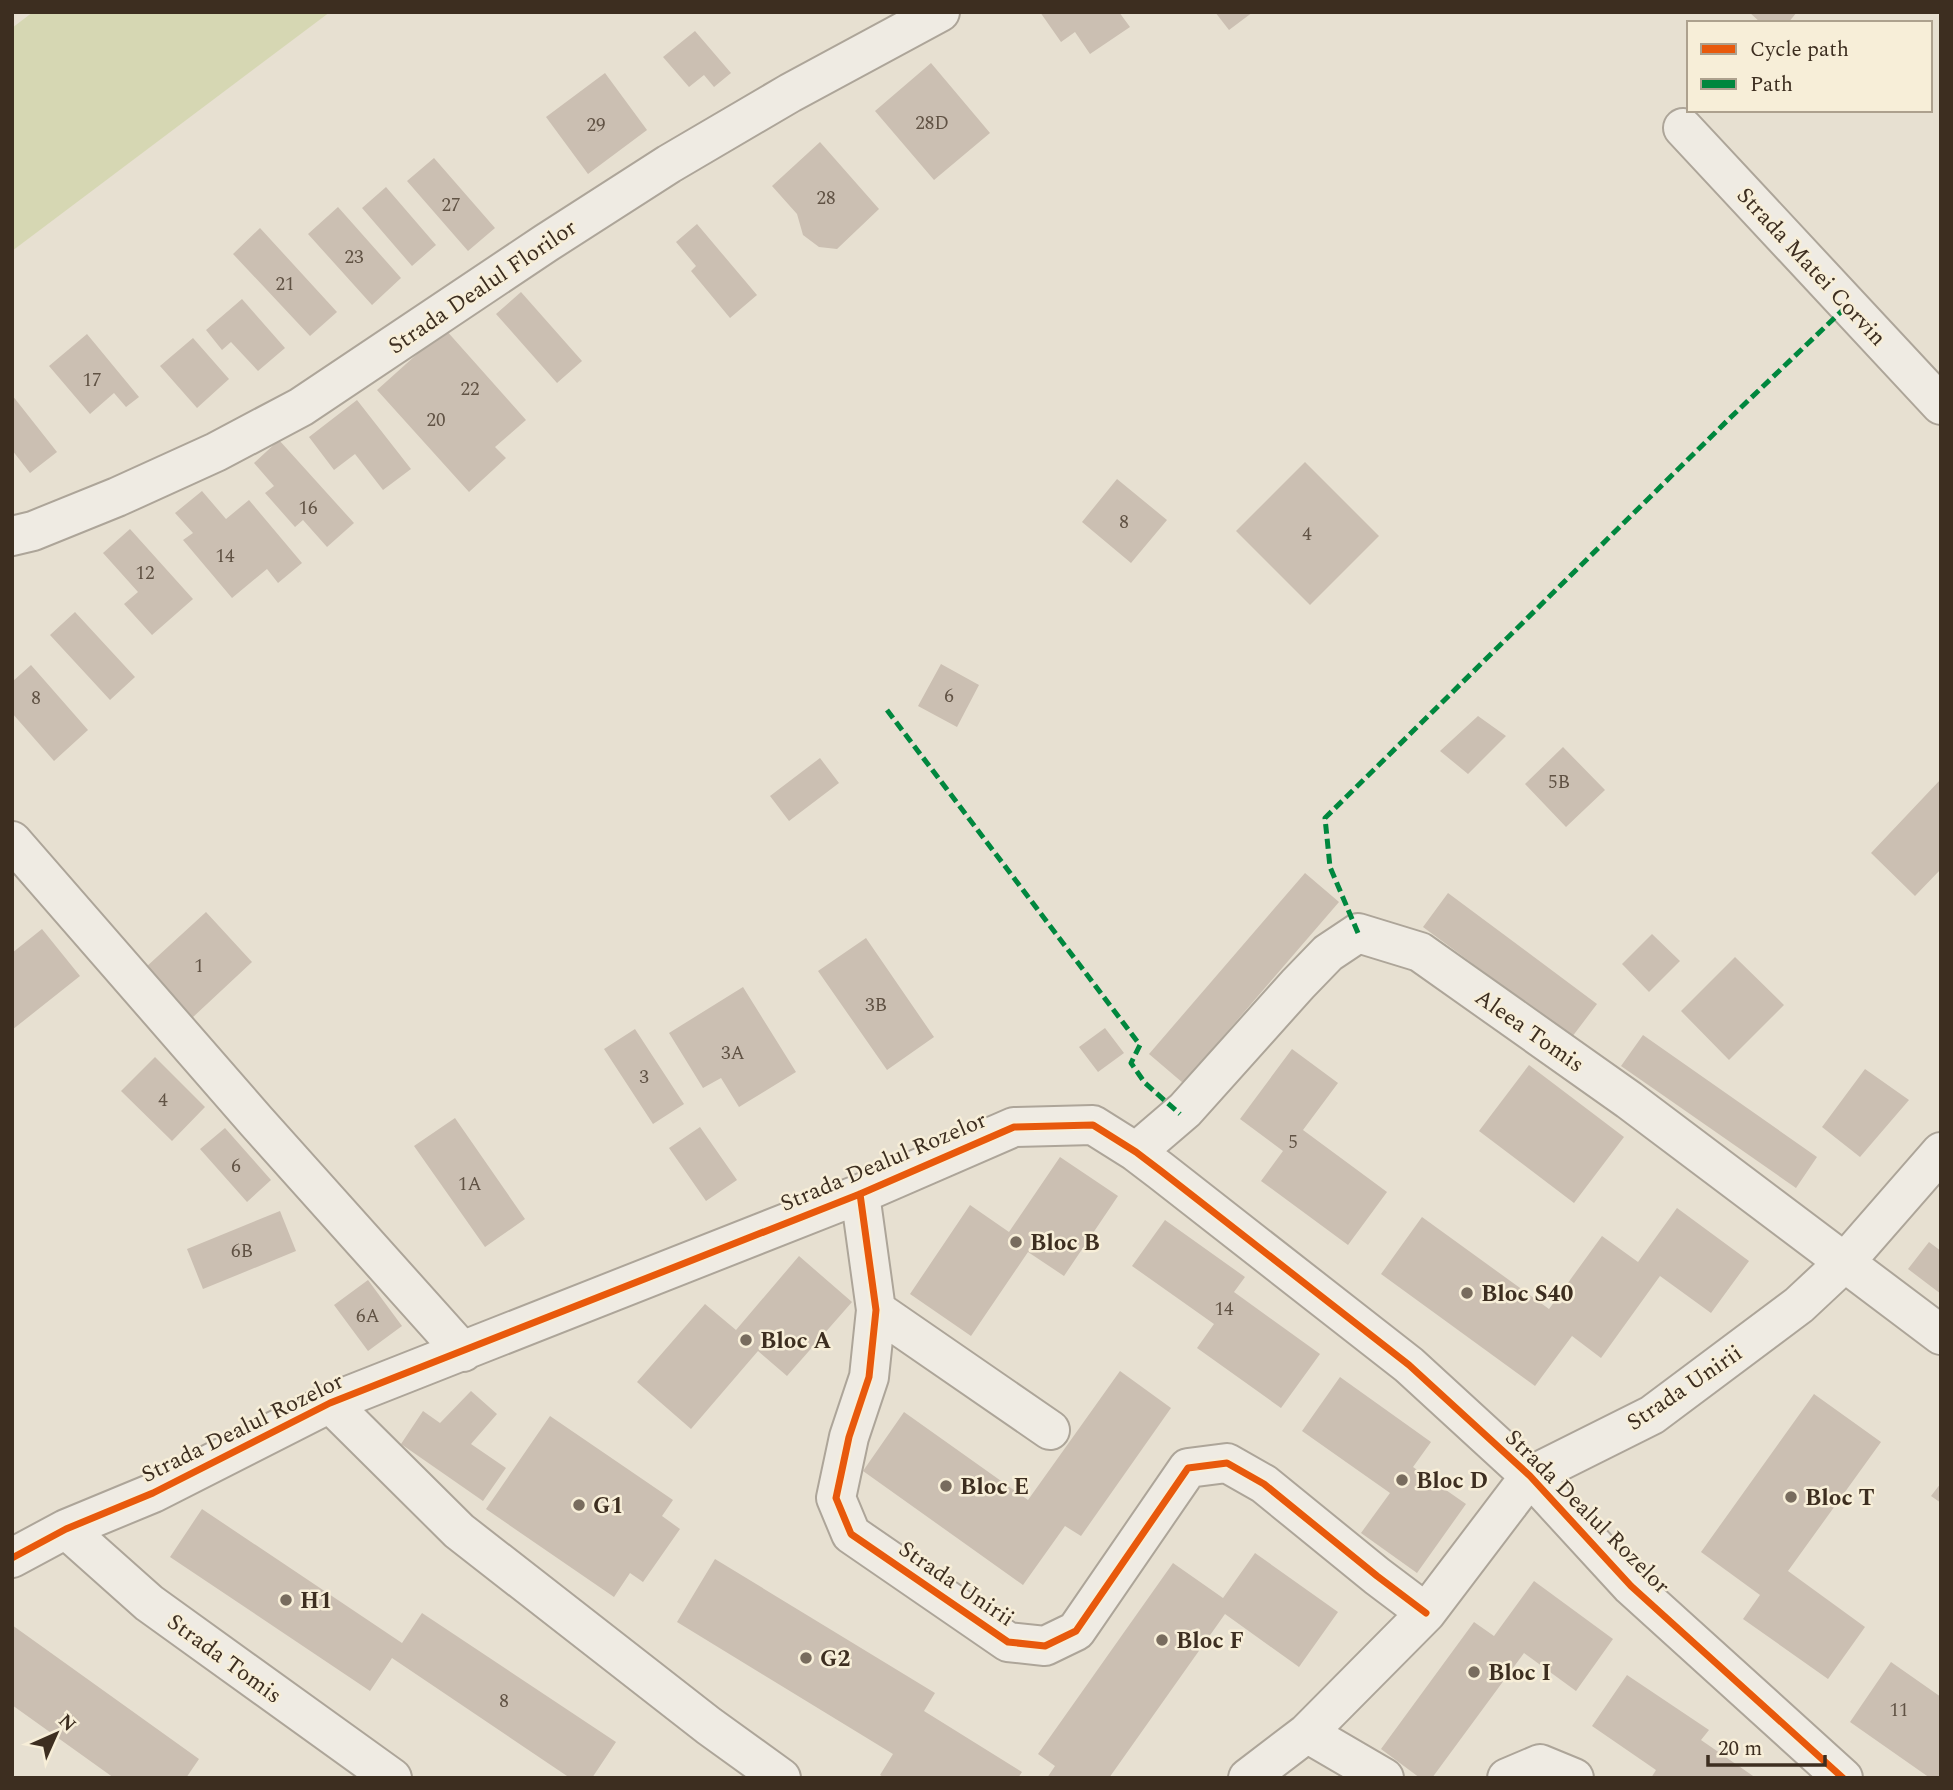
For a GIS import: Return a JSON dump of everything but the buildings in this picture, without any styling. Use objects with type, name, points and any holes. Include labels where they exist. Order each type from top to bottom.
[{"type":"street","name":"Strada Dealul Florilor","points":[[12,536],[33,531],[117,497],[216,452],[301,407],[669,164],[790,93],[940,12]]},
{"type":"street","name":"Strada Matei Corvin","points":[[1683,128],[1941,405]]},
{"type":"street","points":[[12,841],[247,1111],[463,1352]]},
{"type":"street","name":"Aleea Tomis","points":[[1136,1152],[1185,1110],[1328,953],[1359,933],[1420,952],[1629,1100],[1941,1335]]},
{"type":"street","name":"Strada Dealul Rozelor","points":[[12,1558],[66,1529],[153,1493],[330,1403],[860,1194],[1014,1127],[1093,1125],[1136,1152],[1409,1365],[1530,1476],[1631,1586],[1843,1778]]},
{"type":"street","name":"Strada Unirii","points":[[1248,1778],[1307,1733],[1426,1613],[1530,1476],[1652,1415],[1800,1305],[1845,1262],[1941,1152]]},
{"type":"street","name":"Strada Unirii","points":[[860,1194],[876,1310],[869,1377],[849,1437],[836,1498],[851,1534],[1008,1642],[1045,1646],[1076,1631],[1188,1468],[1227,1463],[1264,1483],[1426,1613]]},
{"type":"street","points":[[876,1310],[1050,1430]]},
{"type":"street","points":[[330,1403],[459,1531],[709,1726],[781,1778]]},
{"type":"street","name":"Strada Tomis","points":[[66,1529],[149,1603],[391,1778]]},
{"type":"street","points":[[1307,1733],[1384,1778]]},
{"type":"street","points":[[1507,1778],[1540,1764],[1574,1778]]},
{"type":"green space","points":[[33,12],[330,12],[12,251],[12,28]]},
{"type":"marked path","points":[[1358,933],[1330,867],[1325,818],[1848,305]]},
{"type":"marked path","points":[[887,710],[1140,1045],[1131,1063],[1145,1083],[1180,1114]]},
{"type":"cycle path","points":[[12,1558],[66,1529],[153,1493],[330,1403],[860,1194],[1014,1127],[1093,1125],[1136,1152],[1409,1365],[1530,1476],[1631,1586],[1843,1778]]},
{"type":"cycle path","points":[[860,1194],[876,1310],[869,1377],[849,1437],[836,1498],[851,1534],[1008,1642],[1045,1646],[1076,1631],[1188,1468],[1227,1463],[1264,1484],[1426,1613]]},
{"type":"place","name":"Bloc B","points":[[1016,1242]]},
{"type":"place","name":"Bloc S40","points":[[1467,1293]]},
{"type":"place","name":"Bloc A","points":[[746,1340]]},
{"type":"place","name":"Bloc D","points":[[1402,1480]]},
{"type":"place","name":"Bloc E","points":[[946,1486]]},
{"type":"place","name":"Bloc T","points":[[1791,1497]]},
{"type":"place","name":"G1","points":[[579,1505]]},
{"type":"place","name":"H1","points":[[286,1600]]},
{"type":"place","name":"Bloc F","points":[[1162,1640]]},
{"type":"place","name":"G2","points":[[806,1658]]},
{"type":"place","name":"Bloc I","points":[[1474,1672]]}]
